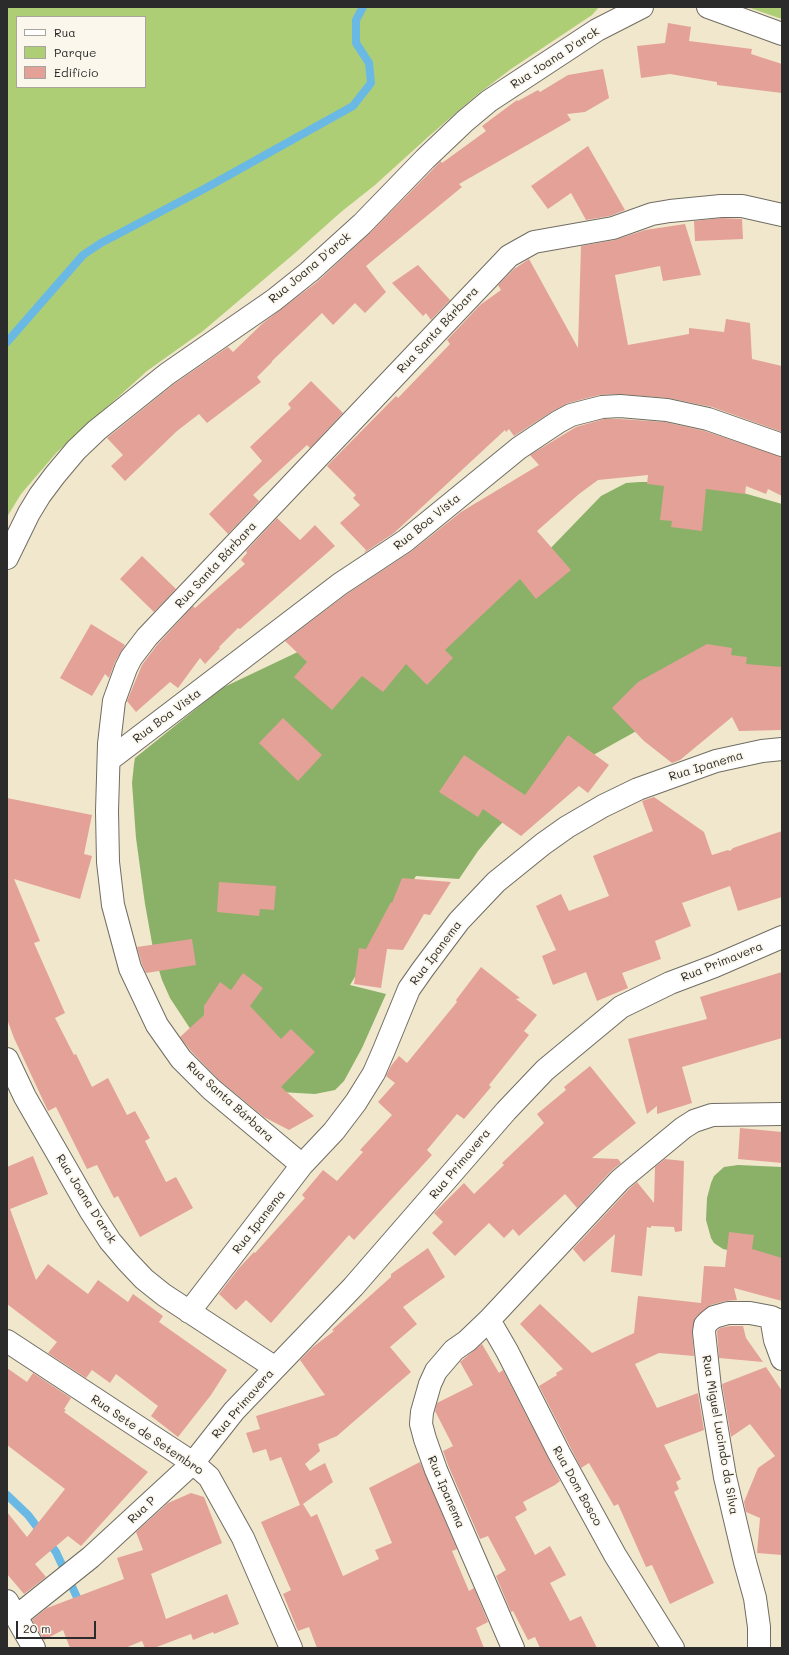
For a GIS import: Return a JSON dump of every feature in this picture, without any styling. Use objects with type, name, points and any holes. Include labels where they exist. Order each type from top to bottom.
[{"type":"street","name":"Rua Joana D'arck","points":[[7,558],[29,513],[55,474],[76,450],[112,418],[167,374],[274,300],[309,272],[362,224],[425,158],[459,126],[489,101],[597,30],[642,7]]},
{"type":"street","points":[[708,7],[782,34]]},
{"type":"street","name":"Rua Santa Bárbara","points":[[302,1165],[194,1072],[170,1044],[157,1025],[130,968],[112,905],[107,850],[110,731],[114,701],[121,678],[139,648],[509,256],[534,242],[613,228],[652,214],[670,211],[721,206],[742,206],[782,215]]},
{"type":"street","name":"Rua Boa Vista","points":[[109,760],[340,584],[405,541],[519,448],[548,427],[571,415],[587,410],[608,407],[638,407],[668,410],[708,419],[782,444]]},
{"type":"street","name":"Rua Ipanema","points":[[189,1312],[302,1165],[334,1131],[356,1102],[374,1073],[410,989],[459,921],[496,882],[542,844],[603,806],[638,789],[716,761],[762,751],[782,749]]},
{"type":"street","name":"Rua Primavera","points":[[193,1463],[234,1411],[274,1367],[353,1287],[506,1111],[545,1070],[587,1034],[628,1003],[670,983],[716,966],[782,937]]},
{"type":"street","name":"Rua Joana D'arck","points":[[7,1058],[25,1097],[90,1210],[110,1241],[144,1280],[189,1312],[274,1367]]},
{"type":"street","name":"Rua Ipanema","points":[[513,1648],[436,1470],[425,1440],[421,1424],[422,1412],[430,1384],[436,1371],[454,1350],[467,1341],[488,1320],[620,1180],[683,1128],[694,1121],[712,1115],[782,1114]]},
{"type":"street","name":"Rua Miguel Lucindo da Silva","points":[[759,1648],[759,1627],[755,1598],[725,1477],[710,1388],[704,1332],[705,1325],[714,1317],[728,1313],[750,1313],[776,1320]]},
{"type":"street","name":"Rua Dom Bosco","points":[[488,1320],[507,1351],[559,1453],[615,1556],[673,1648]]},
{"type":"street","points":[[776,1320],[775,1340],[782,1359]]},
{"type":"street","name":"Rua Sete de Setembro","points":[[7,1341],[193,1463],[209,1476],[243,1538],[291,1648]]},
{"type":"street","name":"Rua P","points":[[12,1609],[51,1590],[91,1557],[193,1463]]},
{"type":"street","points":[[12,1609],[34,1648]]},
{"type":"green space","points":[[7,7],[599,7],[592,15],[511,69],[478,94],[375,185],[341,212],[203,331],[147,371],[57,452],[21,494],[7,517]]},
{"type":"green space","points":[[747,7],[782,7],[782,19]]},
{"type":"green space","points":[[660,482],[733,490],[782,504],[782,692],[676,709],[579,763],[515,810],[497,828],[478,851],[459,879],[416,876],[350,985],[386,994],[362,1048],[344,1081],[335,1090],[315,1094],[280,1092],[193,1033],[170,998],[162,980],[154,954],[145,904],[136,838],[132,783],[135,758],[222,688],[304,649],[545,554],[601,496],[626,483]]},
{"type":"green space","points":[[738,1165],[782,1167],[782,1262],[723,1249],[714,1243],[711,1238],[706,1220],[707,1198],[711,1183],[714,1176],[724,1167]]},
{"type":"building","points":[[668,23],[691,27],[689,41],[752,49],[751,54],[782,64],[782,93],[717,85],[717,82],[670,74],[641,78],[637,46],[665,43]]},
{"type":"building","points":[[603,69],[609,98],[585,112],[567,114],[571,120],[459,184],[462,187],[366,266],[386,292],[365,313],[355,303],[333,325],[322,313],[257,377],[261,382],[207,423],[199,414],[177,431],[125,481],[111,466],[123,455],[107,438],[174,384],[228,347],[233,352],[263,323],[317,282],[370,233],[441,161],[442,163],[486,131],[482,126],[517,100],[518,101],[538,90],[540,92],[568,75]]},
{"type":"building","points":[[588,146],[625,210],[610,216],[586,220],[571,193],[548,209],[531,186]]},
{"type":"building","points":[[722,218],[742,219],[743,239],[695,241],[694,221]]},
{"type":"building","points":[[685,224],[701,275],[663,281],[660,266],[615,275],[628,345],[689,334],[689,328],[724,332],[726,319],[750,323],[752,359],[782,366],[782,432],[712,407],[668,398],[619,394],[599,395],[568,403],[514,436],[509,429],[506,432],[505,430],[394,533],[364,553],[366,550],[340,523],[360,505],[353,498],[356,495],[327,466],[396,396],[398,398],[450,344],[447,340],[480,305],[501,290],[498,285],[514,269],[529,259],[578,348],[581,246],[615,240],[645,230]]},
{"type":"building","points":[[418,265],[450,300],[431,320],[426,313],[423,316],[392,283]]},
{"type":"building","points":[[311,381],[343,413],[310,448],[307,445],[253,495],[259,501],[228,534],[209,514],[262,461],[250,447],[291,408],[288,404]]},
{"type":"building","points":[[604,419],[665,422],[705,431],[782,457],[782,496],[768,489],[766,494],[746,486],[745,494],[706,489],[702,531],[671,527],[672,521],[660,520],[664,486],[647,484],[648,475],[598,480],[579,494],[537,531],[571,570],[536,599],[520,579],[445,650],[453,658],[427,685],[406,664],[383,692],[362,676],[332,710],[294,677],[307,662],[285,641],[347,594],[412,551],[461,512],[539,465],[530,455],[576,427]]},
{"type":"building","points":[[277,518],[300,540],[315,525],[335,546],[240,629],[238,628],[205,664],[200,658],[178,688],[170,682],[136,712],[127,701],[142,665],[157,645],[193,606],[195,608],[245,564],[241,560],[247,553],[246,551]]},
{"type":"building","points":[[142,556],[176,589],[154,612],[120,579]]},
{"type":"building","points":[[91,624],[125,645],[115,662],[109,678],[105,674],[92,696],[60,678]]},
{"type":"building","points":[[707,644],[732,648],[731,655],[747,657],[746,664],[782,667],[782,730],[739,731],[732,717],[680,760],[672,763],[644,741],[612,708],[638,682]]},
{"type":"building","points":[[283,718],[322,755],[298,781],[259,743]]},
{"type":"building","points":[[568,735],[609,765],[588,793],[579,786],[521,836],[483,809],[478,817],[439,792],[464,755],[525,795]]},
{"type":"building","points":[[654,797],[704,832],[712,855],[728,850],[730,851],[733,848],[782,831],[782,897],[738,911],[730,886],[682,903],[691,926],[655,941],[661,959],[622,973],[628,988],[597,1001],[586,972],[553,985],[542,956],[556,950],[536,906],[561,894],[569,911],[609,896],[593,856],[653,831],[642,801]]},
{"type":"building","points":[[7,798],[92,815],[84,854],[92,856],[80,899],[14,879],[40,941],[34,943],[65,1013],[55,1018],[74,1055],[76,1054],[92,1087],[108,1078],[127,1115],[135,1111],[150,1138],[145,1141],[166,1182],[176,1177],[193,1208],[140,1237],[118,1196],[114,1198],[97,1165],[87,1169],[56,1107],[48,1111],[14,1038],[7,1019]]},
{"type":"building","points":[[402,878],[451,882],[430,915],[424,914],[403,950],[387,949],[381,988],[354,984],[359,948],[366,949],[391,902],[392,903]]},
{"type":"building","points":[[219,882],[276,886],[274,910],[260,909],[259,916],[217,912]]},
{"type":"building","points":[[192,939],[196,965],[146,973],[137,947]]},
{"type":"building","points":[[481,967],[520,998],[516,999],[537,1015],[524,1031],[529,1035],[489,1085],[491,1087],[464,1119],[457,1114],[427,1150],[432,1155],[354,1240],[349,1235],[271,1323],[246,1300],[236,1310],[219,1294],[239,1268],[254,1252],[255,1253],[305,1198],[302,1195],[323,1170],[337,1181],[363,1152],[360,1150],[392,1115],[378,1102],[395,1083],[386,1076],[391,1066],[399,1056],[407,1063],[457,1002],[456,1000]]},
{"type":"building","points":[[782,972],[782,1038],[682,1067],[692,1103],[657,1114],[657,1106],[647,1114],[628,1039],[707,1019],[700,997]]},
{"type":"building","points":[[243,973],[263,988],[250,1006],[281,1039],[291,1029],[315,1052],[281,1087],[314,1116],[289,1130],[264,1117],[219,1080],[191,1051],[180,1037],[204,1015],[204,1006],[220,982],[231,990]]},
{"type":"building","points":[[590,1066],[636,1123],[592,1158],[618,1159],[621,1163],[611,1171],[577,1208],[565,1194],[519,1236],[513,1229],[504,1238],[489,1223],[455,1256],[432,1233],[443,1222],[434,1213],[464,1183],[474,1194],[504,1165],[502,1163],[544,1123],[537,1114],[566,1090],[564,1087]]},
{"type":"building","points":[[740,1128],[782,1132],[782,1163],[738,1159]]},
{"type":"building","points":[[33,1156],[48,1194],[10,1209],[36,1280],[48,1264],[88,1294],[98,1280],[128,1302],[133,1294],[163,1316],[159,1322],[227,1370],[211,1395],[178,1437],[151,1416],[158,1406],[116,1374],[110,1383],[92,1370],[86,1378],[48,1353],[57,1342],[7,1304],[7,1167]]},
{"type":"building","points":[[665,1159],[684,1161],[682,1231],[675,1232],[674,1227],[647,1227],[642,1276],[611,1272],[615,1234],[584,1262],[573,1249],[637,1182],[654,1203],[655,1167]]},
{"type":"building","points":[[729,1232],[754,1235],[752,1249],[782,1258],[782,1301],[734,1288],[737,1300],[725,1301],[711,1305],[696,1317],[692,1330],[694,1356],[659,1353],[635,1364],[657,1408],[698,1393],[704,1430],[664,1445],[681,1479],[676,1482],[679,1489],[674,1492],[714,1583],[670,1604],[652,1565],[646,1567],[618,1504],[614,1506],[589,1463],[581,1468],[539,1386],[557,1375],[556,1373],[563,1369],[520,1324],[540,1304],[592,1353],[634,1333],[638,1296],[701,1303],[704,1266],[725,1267]]},
{"type":"building","points":[[428,1248],[445,1277],[403,1307],[417,1324],[390,1347],[411,1372],[337,1436],[318,1444],[320,1451],[305,1464],[310,1471],[325,1463],[333,1482],[303,1504],[311,1517],[317,1514],[343,1576],[379,1559],[375,1550],[392,1543],[369,1488],[420,1462],[457,1549],[452,1551],[469,1591],[474,1588],[488,1622],[476,1628],[484,1648],[317,1648],[309,1627],[298,1631],[283,1594],[291,1590],[261,1522],[300,1505],[281,1457],[270,1461],[266,1449],[253,1453],[246,1433],[260,1429],[256,1416],[325,1395],[300,1360],[313,1347],[334,1331],[332,1330],[391,1277],[391,1274]]},
{"type":"building","points":[[743,1326],[746,1338],[763,1362],[719,1358],[717,1331],[720,1328]]},
{"type":"building","points":[[482,1344],[499,1373],[503,1370],[560,1481],[523,1502],[527,1510],[515,1517],[535,1555],[550,1546],[566,1575],[550,1583],[570,1621],[581,1616],[597,1648],[540,1648],[535,1637],[528,1640],[513,1611],[511,1612],[496,1576],[506,1570],[488,1536],[480,1539],[448,1465],[443,1451],[453,1446],[435,1411],[437,1403],[473,1385],[460,1362]]},
{"type":"building","points":[[766,1367],[782,1391],[782,1555],[757,1553],[760,1518],[746,1512],[744,1502],[758,1468],[775,1456],[750,1424],[731,1437],[722,1384]]},
{"type":"building","points":[[7,1368],[27,1382],[33,1373],[71,1398],[64,1409],[66,1410],[64,1412],[148,1472],[81,1546],[68,1536],[35,1564],[46,1577],[24,1594],[7,1574],[7,1512],[27,1537],[65,1489],[7,1445]]},
{"type":"building","points":[[191,1493],[204,1497],[222,1543],[151,1574],[166,1619],[227,1594],[239,1624],[214,1634],[213,1632],[193,1640],[191,1634],[154,1648],[145,1648],[142,1641],[125,1648],[70,1648],[63,1630],[44,1640],[32,1620],[47,1608],[124,1579],[117,1558],[143,1550],[136,1532],[168,1503]]},
{"type":"waterway","points":[[7,342],[83,255],[101,243],[204,189],[353,106],[371,83],[369,63],[356,43],[356,20],[363,7]]},
{"type":"waterway","points":[[7,1495],[28,1515],[56,1552],[81,1606]]}]
